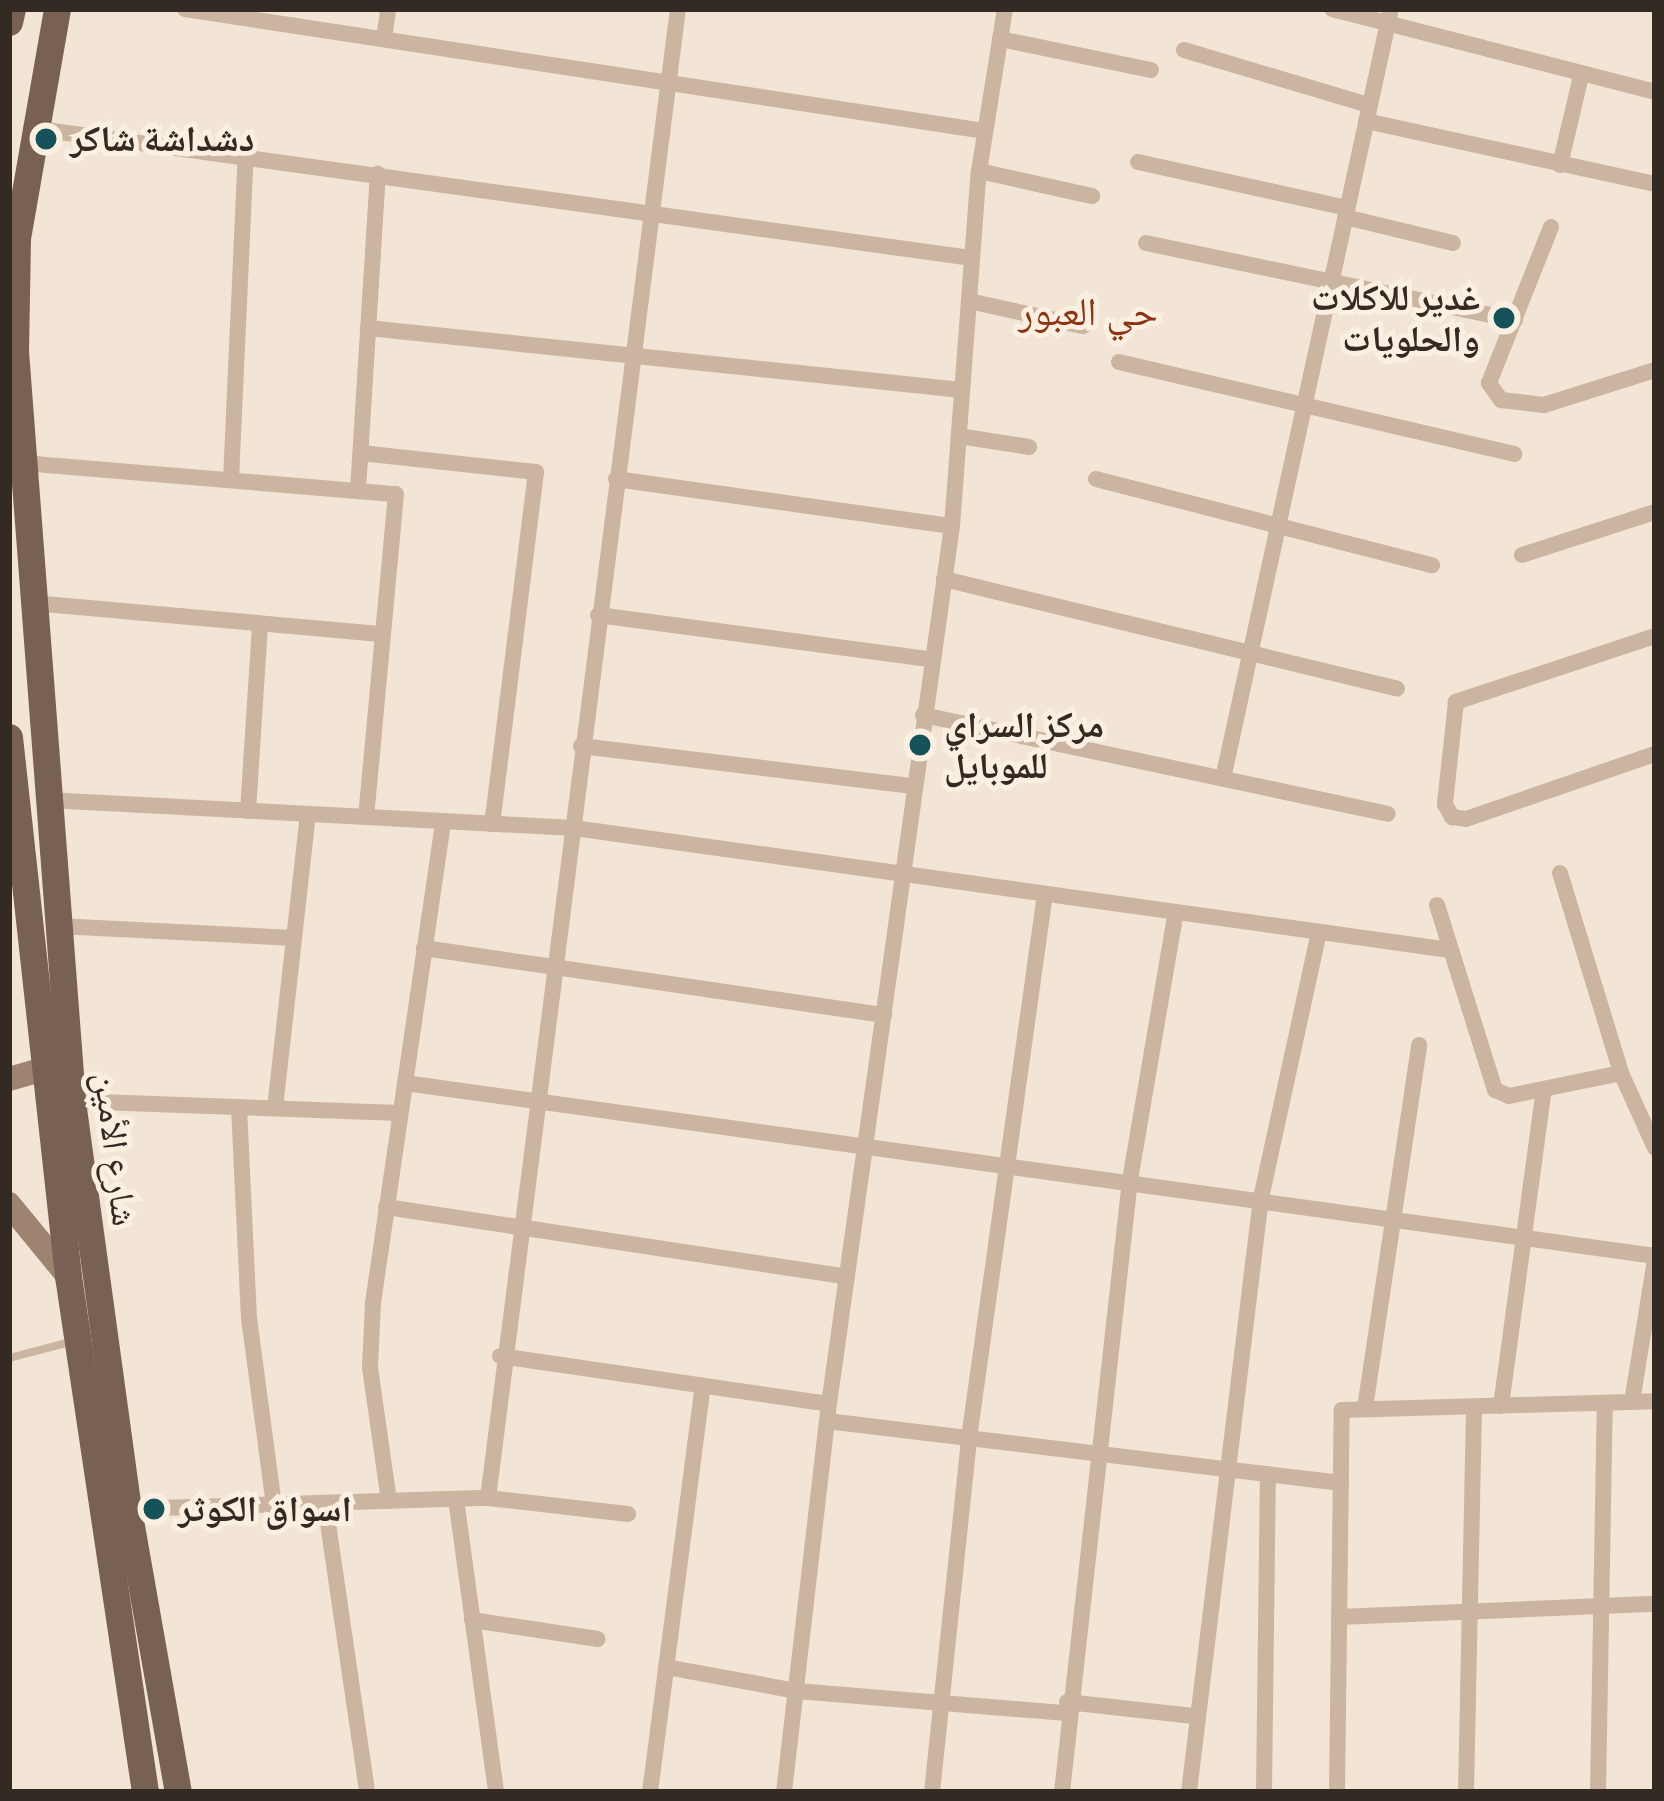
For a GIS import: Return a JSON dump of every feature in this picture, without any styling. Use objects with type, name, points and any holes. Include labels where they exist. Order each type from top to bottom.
[{"type":"main road","points":[[9,22],[12,9]]},
{"type":"main road","name":"شارع الأمين","points":[[57,9],[31,128],[17,238],[23,463],[58,926],[59,1102],[68,1276],[108,1580],[145,1792]]},
{"type":"main road","name":"شارع الأمين","points":[[9,737],[43,1069],[59,1102],[178,1792]]},
{"type":"main road","points":[[108,1580],[139,1574]]},
{"type":"street","points":[[185,9],[983,131]]},
{"type":"street","points":[[384,39],[388,9]]},
{"type":"street","points":[[488,1498],[500,1356],[574,828],[679,9]]},
{"type":"street","points":[[784,1792],[828,1413],[929,658],[952,526],[983,131],[1005,9]]},
{"type":"street","points":[[1331,9],[1389,17],[1581,76],[1655,92]]},
{"type":"street","points":[[1224,774],[1389,17]]},
{"type":"street","points":[[1000,39],[1151,70]]},
{"type":"street","points":[[1184,50],[1368,113],[1560,165],[1655,184]]},
{"type":"street","points":[[1560,165],[1581,76]]},
{"type":"street","points":[[31,128],[972,258]]},
{"type":"street","points":[[231,480],[246,155]]},
{"type":"street","points":[[1138,162],[1453,243]]},
{"type":"street","points":[[979,171],[1092,196]]},
{"type":"street","points":[[358,490],[378,174]]},
{"type":"street","points":[[1551,227],[1489,382],[1501,400],[1544,405],[1655,370]]},
{"type":"street","points":[[1146,243],[1515,320]]},
{"type":"street","points":[[969,301],[1083,326]]},
{"type":"street","points":[[368,328],[633,352],[962,390]]},
{"type":"street","points":[[1119,362],[1514,454]]},
{"type":"street","points":[[959,436],[1029,447]]},
{"type":"street","points":[[361,453],[536,472],[492,824]]},
{"type":"street","points":[[23,463],[396,494],[366,817]]},
{"type":"street","points":[[616,479],[952,526]]},
{"type":"street","points":[[1096,479],[1432,565]]},
{"type":"street","points":[[1522,556],[1655,512]]},
{"type":"street","points":[[944,579],[1397,689]]},
{"type":"street","points":[[33,603],[383,634]]},
{"type":"street","points":[[598,615],[929,658]]},
{"type":"street","points":[[248,811],[260,623]]},
{"type":"street","points":[[1655,636],[1456,702],[1444,804],[1452,817],[1466,819],[1655,754]]},
{"type":"street","points":[[923,715],[1224,774],[1388,814]]},
{"type":"street","points":[[581,746],[913,786]]},
{"type":"street","points":[[48,800],[574,828],[1450,950]]},
{"type":"street","points":[[274,1108],[308,814]]},
{"type":"street","points":[[389,1501],[370,1367],[386,1208],[443,821]]},
{"type":"street","points":[[1560,873],[1621,1073],[1655,1148]]},
{"type":"street","points":[[932,1792],[969,1438],[1045,893]]},
{"type":"street","points":[[1437,905],[1486,1079],[1509,1096],[1621,1073]]},
{"type":"street","points":[[1062,1792],[1067,1708],[1130,1180],[1176,912]]},
{"type":"street","points":[[58,926],[294,938]]},
{"type":"street","points":[[1189,1792],[1193,1715],[1261,1198],[1319,932]]},
{"type":"street","points":[[424,948],[884,1015]]},
{"type":"street","points":[[1365,1408],[1419,1045]]},
{"type":"street","points":[[9,1079],[43,1069]]},
{"type":"street","points":[[405,1083],[1393,1216],[1655,1258],[1631,1402]]},
{"type":"street","points":[[1501,1406],[1544,1090]]},
{"type":"street","points":[[59,1102],[400,1113]]},
{"type":"street","points":[[239,1107],[249,1318],[274,1504]]},
{"type":"street","points":[[9,1204],[68,1276]]},
{"type":"street","points":[[386,1208],[847,1277]]},
{"type":"street","points":[[500,1356],[969,1438],[1341,1483]]},
{"type":"street","points":[[650,1792],[702,1390]]},
{"type":"street","points":[[1337,1792],[1342,1410],[1655,1401]]},
{"type":"street","points":[[1598,1792],[1605,1403]]},
{"type":"street","points":[[1466,1792],[1474,1407]]},
{"type":"street","points":[[1264,1792],[1268,1474]]},
{"type":"street","points":[[128,1509],[488,1498],[628,1514]]},
{"type":"street","points":[[456,1499],[496,1792]]},
{"type":"street","points":[[325,1503],[367,1792]]},
{"type":"street","points":[[1340,1617],[1655,1604]]},
{"type":"street","points":[[472,1620],[598,1639]]},
{"type":"street","points":[[666,1667],[797,1691],[1193,1715]]},
{"type":"lane","points":[[9,1358],[77,1340]]},
{"type":"place","name":"دشداشة شاكر","points":[[46,139]]},
{"type":"place","name":"غدير للاكلات والحلويات","points":[[1504,318]]},
{"type":"place","name":"مركز السراي للموبايل","points":[[920,745]]},
{"type":"place","name":"اسواق الكوثر","points":[[154,1509]]},
{"type":"district","name":"حي العبور","points":[[1088,311]]}]
